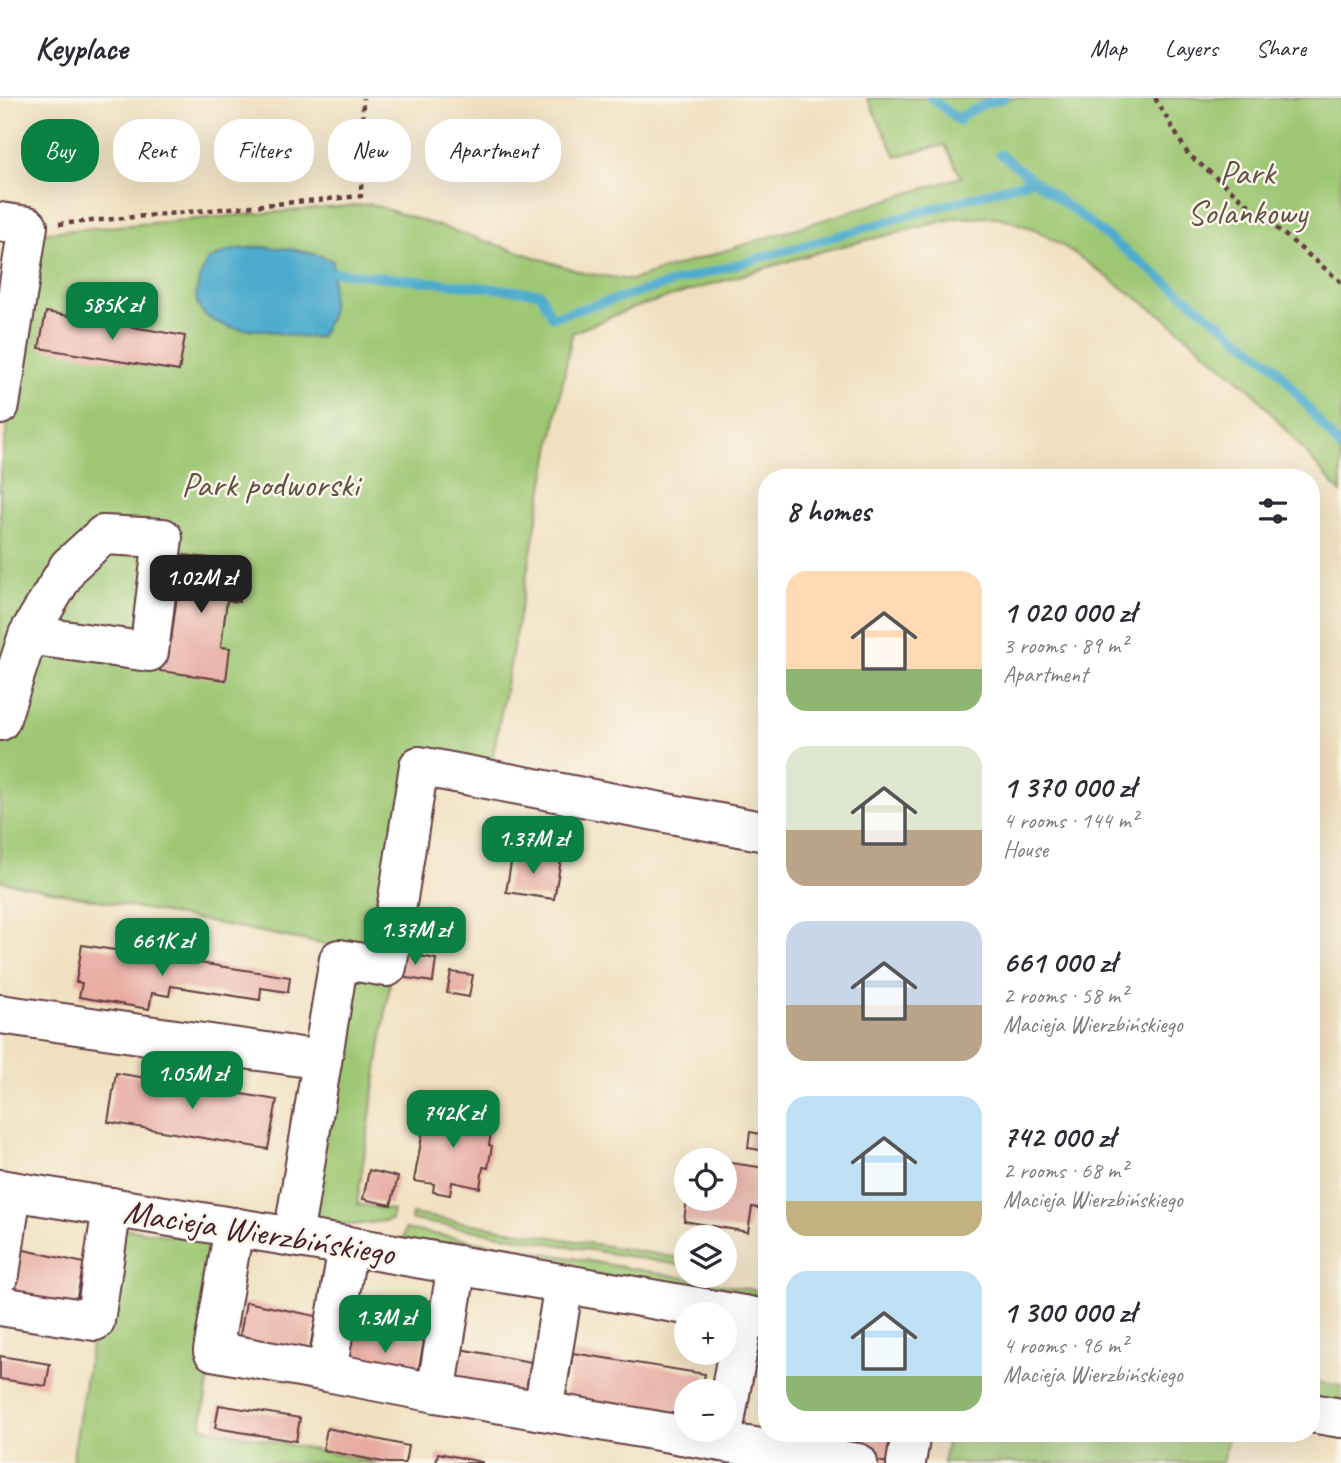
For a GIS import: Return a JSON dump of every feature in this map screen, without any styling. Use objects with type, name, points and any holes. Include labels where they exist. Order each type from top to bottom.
[{"type":"street","points":[[0,405],[25,224]]},
{"type":"street","points":[[0,721],[28,635]]},
{"type":"street","points":[[293,1237],[339,959],[387,967],[418,766],[758,830]]},
{"type":"street","points":[[0,1014],[322,1060]]},
{"type":"street","points":[[0,1274],[6,1190]]},
{"type":"street","name":"Macieja Wierzbińskiego","points":[[6,1190],[755,1317]]},
{"type":"street","points":[[0,1306],[95,1321],[112,1207]]},
{"type":"street","points":[[233,1227],[213,1352],[543,1411],[674,1427]]},
{"type":"street","points":[[327,1372],[348,1246]]},
{"type":"street","points":[[436,1392],[457,1265]]},
{"type":"street","points":[[543,1411],[564,1284]]},
{"type":"street","points":[[737,1384],[755,1317]]},
{"type":"street","points":[[1320,1415],[1341,1419]]},
{"type":"street","points":[[737,1436],[758,1441]]},
{"type":"street","points":[[764,1442],[858,1463]]},
{"type":"street","points":[[906,1463],[910,1442]]},
{"type":"path","points":[[25,224],[361,196],[363,98]]},
{"type":"path","points":[[1155,98],[1188,154],[1341,282]]},
{"type":"green space","name":"Park podworski","points":[[867,98],[1341,98],[1341,493],[1251,390],[1165,318],[1071,251],[1034,229],[999,217],[956,218],[819,252],[630,309],[572,333],[490,771],[410,755],[379,955],[0,881],[0,472],[38,233],[371,204],[584,273],[631,280],[961,177],[945,145],[896,156]]},
{"type":"green space","points":[[344,968],[391,976],[357,1204],[393,1210],[391,1220],[353,1225],[315,1220],[308,1207]]},
{"type":"green space","points":[[412,1214],[674,1257],[674,1264],[411,1220]]},
{"type":"green space","points":[[110,1226],[230,1245],[201,1427],[381,1463],[72,1463]]},
{"type":"green space","points":[[405,1229],[674,1276],[674,1288],[737,1287],[755,1290],[752,1302],[403,1242]]},
{"type":"green space","points":[[1320,1382],[1341,1386],[1341,1403],[1320,1400]]},
{"type":"green space","points":[[947,1442],[1227,1442],[1222,1463],[943,1463]]},
{"type":"water","points":[[256,247],[296,250],[333,261],[331,314],[320,337],[299,337],[234,328],[209,318],[201,311],[196,294],[208,260],[232,250]]},
{"type":"building","points":[[46,312],[185,336],[179,371],[39,348]]},
{"type":"building","points":[[174,554],[244,562],[239,602],[227,600],[221,647],[230,648],[226,680],[160,671],[163,641],[171,641],[177,595],[169,594]]},
{"type":"building","points":[[513,852],[561,860],[554,899],[506,892]]},
{"type":"building","points":[[82,945],[290,977],[288,992],[261,988],[260,1000],[171,986],[169,996],[152,993],[149,1009],[79,997],[82,983],[76,982]]},
{"type":"building","points":[[397,952],[436,959],[433,982],[394,976]]},
{"type":"building","points":[[451,972],[473,975],[469,997],[447,993]]},
{"type":"building","points":[[116,1073],[277,1100],[268,1149],[108,1122]]},
{"type":"building","points":[[427,1108],[455,1112],[454,1118],[469,1120],[470,1114],[493,1118],[488,1168],[483,1167],[480,1188],[452,1182],[450,1195],[433,1192],[434,1184],[414,1181]]},
{"type":"building","points":[[750,1132],[758,1134],[758,1150],[748,1148]]},
{"type":"building","points":[[737,1164],[758,1167],[758,1208],[752,1207],[748,1232],[737,1230],[737,1225],[707,1225],[684,1221],[685,1211],[737,1211]]},
{"type":"building","points":[[369,1170],[398,1177],[391,1205],[363,1199]]},
{"type":"building","points":[[15,1248],[84,1263],[75,1306],[6,1291]]},
{"type":"building","points":[[246,1302],[316,1316],[308,1359],[238,1346]]},
{"type":"building","points":[[353,1328],[424,1341],[416,1382],[346,1369]]},
{"type":"building","points":[[460,1349],[531,1362],[524,1401],[454,1389]]},
{"type":"building","points":[[573,1353],[705,1374],[704,1379],[674,1379],[674,1426],[564,1408]]},
{"type":"building","points":[[0,1356],[50,1364],[46,1386],[0,1379]]},
{"type":"building","points":[[219,1405],[300,1418],[296,1441],[215,1428]]},
{"type":"building","points":[[327,1428],[408,1446],[405,1463],[388,1463],[323,1450]]},
{"type":"building","points":[[760,1442],[896,1442],[889,1463]]},
{"type":"building","points":[[438,1453],[482,1462],[482,1463],[436,1463]]},
{"type":"waterway","points":[[931,98],[960,121]]},
{"type":"waterway","points":[[955,119],[987,103],[1005,98]]},
{"type":"waterway","points":[[1000,154],[1274,365],[1341,449]]},
{"type":"waterway","points":[[334,272],[540,293],[552,317],[1033,180]]},
{"type":"park label","name":"Park Solankowy","points":[[1247,192]]}]
